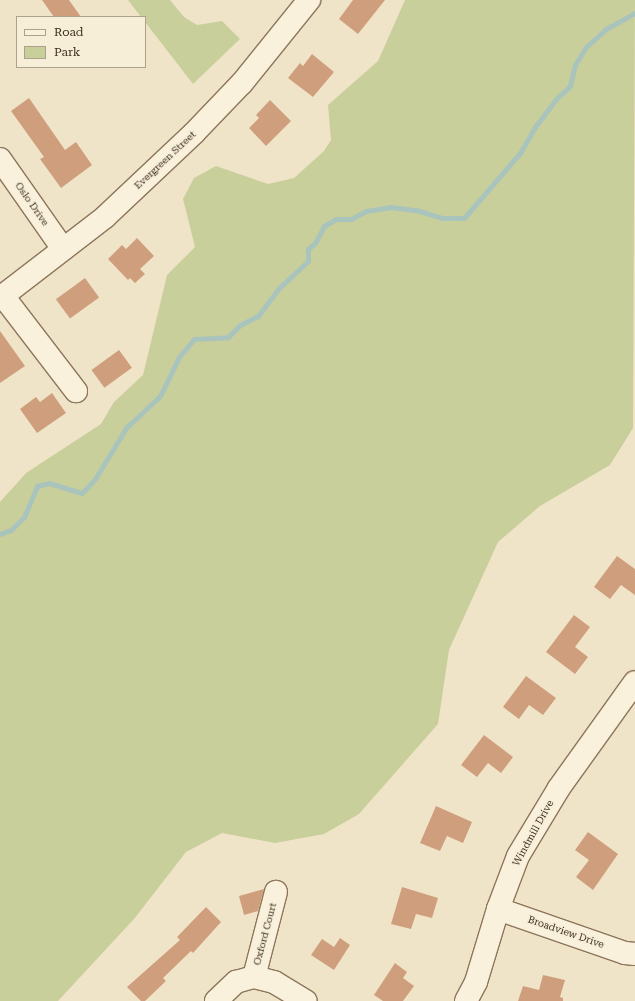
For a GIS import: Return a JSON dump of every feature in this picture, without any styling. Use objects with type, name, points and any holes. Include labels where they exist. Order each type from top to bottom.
[{"type":"street","name":"Evergreen Street","points":[[1,297],[105,217],[194,133],[242,83],[309,0]]},
{"type":"street","name":"Oslo Drive","points":[[0,159],[63,249]]},
{"type":"street","points":[[1,297],[76,391]]},
{"type":"street","name":"Windmill Drive","points":[[466,1001],[476,982],[498,908],[518,856],[559,788],[635,682]]},
{"type":"street","name":"Oxford Court","points":[[254,977],[276,892]]},
{"type":"street","name":"Broadview Drive","points":[[498,908],[625,953],[635,954]]},
{"type":"street","points":[[216,1001],[236,982],[254,977],[274,982],[306,1001]]},
{"type":"green space","points":[[128,0],[170,0],[184,17],[197,25],[222,21],[240,39],[193,84],[146,23],[146,16],[140,16]]},
{"type":"green space","points":[[405,0],[635,0],[633,428],[610,465],[540,506],[498,542],[449,650],[438,724],[359,814],[324,834],[275,843],[222,833],[186,852],[134,919],[58,1001],[0,1001],[0,502],[26,473],[101,424],[114,402],[143,375],[167,275],[195,247],[183,199],[194,178],[216,166],[268,184],[294,178],[324,151],[331,140],[328,105],[378,61]]},
{"type":"building","points":[[42,0],[69,0],[80,16],[53,16]]},
{"type":"building","points":[[353,0],[385,0],[358,34],[339,19]]},
{"type":"building","points":[[312,54],[334,72],[313,97],[288,78],[300,63],[303,66]]},
{"type":"building","points":[[29,98],[65,150],[76,142],[92,165],[61,188],[40,159],[44,157],[11,111]]},
{"type":"building","points":[[270,100],[291,121],[266,146],[249,128],[259,118],[256,115]]},
{"type":"building","points":[[137,238],[154,256],[140,269],[145,274],[135,283],[130,278],[128,280],[108,259],[122,245],[126,249]]},
{"type":"building","points":[[85,278],[99,297],[70,319],[56,299]]},
{"type":"building","points":[[0,331],[25,366],[0,383]]},
{"type":"building","points":[[119,350],[132,368],[104,388],[91,370]]},
{"type":"building","points":[[52,393],[66,413],[37,433],[20,409],[36,397],[40,402]]},
{"type":"building","points":[[617,556],[635,569],[635,595],[621,585],[610,599],[594,587]]},
{"type":"building","points":[[574,615],[590,627],[575,647],[588,657],[575,674],[546,652]]},
{"type":"building","points":[[526,676],[556,698],[543,715],[529,705],[519,719],[503,707]]},
{"type":"building","points":[[484,735],[513,757],[501,773],[488,763],[477,777],[461,765]]},
{"type":"building","points":[[436,806],[472,822],[463,843],[447,836],[440,851],[420,843]]},
{"type":"building","points":[[588,832],[618,854],[593,890],[576,877],[589,860],[575,850]]},
{"type":"building","points":[[402,887],[438,898],[432,918],[416,914],[411,929],[391,924]]},
{"type":"building","points":[[264,889],[258,911],[244,915],[239,896]]},
{"type":"building","points":[[206,907],[221,922],[193,953],[191,951],[163,978],[166,981],[145,1001],[141,1001],[127,987],[180,940],[177,937]]},
{"type":"building","points":[[340,938],[350,945],[334,970],[311,955],[322,939],[334,947]]},
{"type":"building","points":[[395,963],[407,972],[403,978],[414,986],[403,1001],[383,1001],[374,995]]},
{"type":"building","points":[[543,975],[565,980],[560,997],[563,998],[563,1001],[518,1001],[523,986],[539,990]]},
{"type":"waterway","points":[[0,534],[11,530],[24,517],[37,486],[49,483],[82,493],[95,479],[126,428],[160,396],[179,357],[194,339],[228,337],[240,325],[258,316],[278,289],[308,261],[308,249],[315,243],[324,226],[336,219],[351,219],[366,211],[390,207],[416,210],[443,218],[464,218],[520,153],[535,127],[556,99],[570,86],[575,65],[586,47],[606,29],[635,13]]}]
